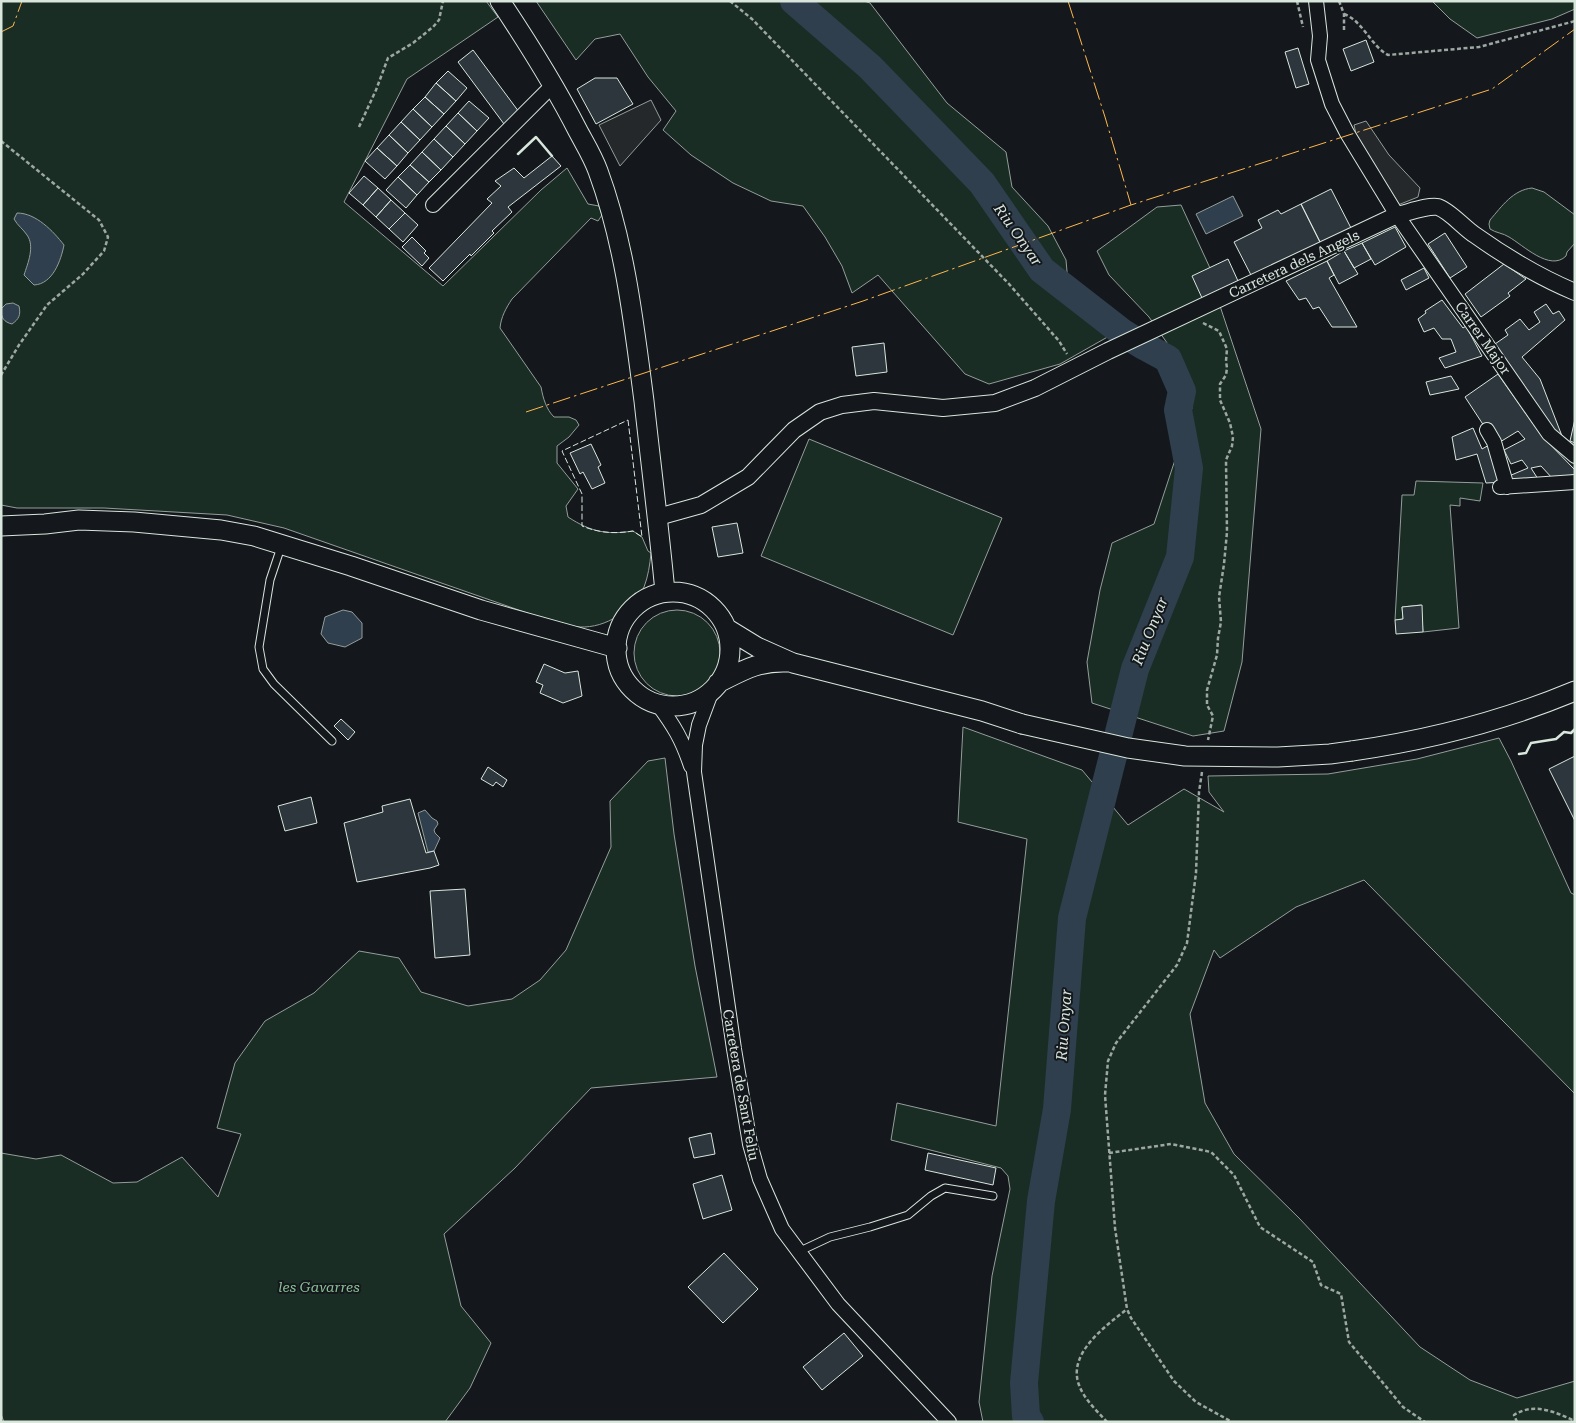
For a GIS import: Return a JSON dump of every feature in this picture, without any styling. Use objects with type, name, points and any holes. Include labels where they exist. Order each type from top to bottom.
[{"type":"main road","points":[[500,1],[553,85],[598,169],[611,210],[623,259],[638,355],[658,517],[665,592]]},
{"type":"main road","points":[[1,515],[55,515],[78,520]]},
{"type":"main road","points":[[1,526],[78,520],[171,524],[254,536],[481,610],[616,648]]},
{"type":"main road","points":[[715,687],[730,657],[726,628],[717,612],[702,600],[684,593],[665,592],[648,598],[628,614],[620,630],[616,648],[619,665],[627,681],[640,695],[657,703],[686,704],[704,696],[715,687],[752,666],[771,662],[793,663]]},
{"type":"main road","points":[[726,628],[757,647],[793,663],[982,711],[1022,724],[1128,748],[1185,756],[1278,757],[1352,751],[1437,736],[1489,723],[1575,691]]},
{"type":"street","name":"Carrer Major","points":[[1316,1],[1320,36],[1318,60],[1332,104],[1347,133],[1397,215],[1549,434],[1575,456]]},
{"type":"street","points":[[433,206],[553,85]]},
{"type":"street","name":"Carretera dels Angels","points":[[658,517],[701,505],[748,477],[794,430],[820,412],[842,405],[874,401],[942,408],[995,403],[1035,388],[1079,365],[1397,215],[1429,207],[1443,210],[1473,234],[1511,259],[1575,292]]},
{"type":"street","points":[[1487,430],[1494,442],[1504,487],[1575,482]]},
{"type":"street","name":"Carretera de Sant Feliu","points":[[715,687],[699,725],[695,745],[694,772],[727,1006],[750,1144],[760,1179],[782,1229],[838,1304],[949,1422]]},
{"type":"street","name":"Carretera de Sant Feliu","points":[[657,703],[674,725],[694,772]]},
{"type":"lane","points":[[282,544],[270,580],[259,647],[264,669],[274,684],[332,742]]},
{"type":"lane","points":[[798,1252],[830,1237],[908,1215],[931,1196],[945,1188],[993,1196]]},
{"type":"path","points":[[358,127],[376,90],[388,58],[413,43],[433,27],[439,20],[443,1]]},
{"type":"path","points":[[730,1],[752,19],[1009,284],[1079,365]]},
{"type":"path","points":[[1339,1],[1344,14],[1344,32]]},
{"type":"path","points":[[1344,14],[1358,22],[1379,50],[1388,56],[1468,49],[1575,21]]},
{"type":"path","points":[[1,141],[99,220],[108,237],[104,251],[83,274],[47,305],[1,375]]},
{"type":"path","points":[[1193,312],[1206,326],[1219,331],[1227,349],[1226,361],[1228,368],[1226,376],[1220,384],[1220,400],[1228,417],[1233,437],[1230,453],[1226,460],[1227,532],[1219,597],[1221,622],[1217,655],[1207,690],[1207,704],[1213,716],[1208,741]]},
{"type":"path","points":[[1204,766],[1199,792],[1196,873],[1187,943],[1177,965],[1116,1043],[1108,1061],[1105,1094],[1115,1228],[1127,1309],[1131,1318],[1174,1381],[1196,1402],[1232,1422]]},
{"type":"path","points":[[1109,1153],[1171,1144],[1211,1152],[1234,1175],[1260,1227],[1313,1262],[1322,1284],[1340,1294],[1349,1342],[1403,1407],[1425,1422]]},
{"type":"path","points":[[1107,1422],[1081,1390],[1077,1374],[1078,1365],[1083,1352],[1091,1341],[1127,1309]]},
{"type":"path","points":[[1517,1422],[1514,1415],[1523,1409],[1550,1410],[1575,1421]]},
{"type":"green space","points":[[1,1],[486,1],[498,17],[407,79],[344,202],[443,286],[541,190],[567,168],[588,204],[599,206],[602,215],[598,221],[591,218],[512,299],[501,320],[500,328],[541,387],[545,403],[551,414],[554,417],[569,417],[576,420],[579,425],[569,437],[557,446],[557,463],[578,489],[566,506],[568,517],[584,526],[599,531],[615,533],[633,531],[642,537],[648,551],[651,553],[647,579],[633,604],[609,621],[599,625],[590,627],[573,626],[553,622],[284,528],[227,515],[104,508],[17,508],[1,505]]},
{"type":"green space","points":[[536,1],[864,1],[870,3],[947,103],[1006,152],[1012,187],[1048,226],[1066,260],[1070,306],[1111,335],[1060,364],[989,384],[965,374],[878,275],[852,293],[842,266],[825,237],[803,206],[771,201],[733,183],[691,155],[663,130],[676,111],[648,77],[620,34],[595,39],[576,60]]},
{"type":"green space","points":[[1432,1],[1575,1],[1575,9],[1552,19],[1477,38],[1450,19]]},
{"type":"green space","points":[[1532,188],[1544,192],[1575,215],[1575,243],[1566,256],[1560,260],[1552,261],[1545,259],[1507,236],[1490,229],[1490,220],[1508,200],[1525,189]]},
{"type":"green space","points":[[1181,205],[1210,268],[1218,300],[1261,429],[1242,662],[1224,731],[1193,736],[1092,703],[1087,662],[1100,590],[1112,543],[1154,524],[1192,408],[1181,363],[1149,317],[1109,275],[1097,251],[1157,207]]},
{"type":"green space","points":[[809,439],[1002,518],[953,635],[761,556]]},
{"type":"green space","points":[[1416,481],[1483,483],[1480,501],[1460,498],[1460,506],[1450,505],[1459,628],[1423,632],[1421,605],[1402,607],[1403,619],[1395,620],[1402,495],[1414,495]]},
{"type":"green space","points":[[677,610],[693,613],[701,617],[713,629],[717,637],[720,653],[717,669],[713,677],[701,689],[693,693],[677,696],[661,693],[653,689],[641,677],[637,669],[634,653],[637,637],[641,629],[653,617],[661,613]]},
{"type":"green space","points":[[963,727],[1082,770],[1128,825],[1184,789],[1224,812],[1209,792],[1208,776],[1328,774],[1417,759],[1499,738],[1571,893],[1575,895],[1575,1094],[1364,880],[1296,907],[1220,958],[1214,950],[1190,1014],[1205,1103],[1234,1154],[1299,1218],[1420,1347],[1470,1380],[1517,1398],[1575,1381],[1575,1422],[983,1422],[979,1402],[992,1276],[1010,1189],[1008,1176],[1001,1168],[891,1140],[897,1103],[996,1126],[1027,839],[958,822]]},
{"type":"green space","name":"les Gavarres","points":[[665,758],[674,834],[695,966],[717,1077],[591,1088],[515,1168],[444,1234],[461,1306],[491,1343],[470,1388],[445,1422],[4,1422],[1,1414],[1,1153],[36,1159],[61,1155],[113,1183],[137,1182],[182,1157],[218,1197],[241,1134],[217,1128],[235,1063],[265,1021],[314,993],[359,951],[399,958],[421,992],[468,1006],[512,999],[540,980],[566,950],[611,847],[610,801],[648,761]]},
{"type":"shaded area","points":[[651,100],[661,120],[620,166],[599,125]]},
{"type":"shaded area","points":[[1366,121],[1389,155],[1420,188],[1418,197],[1398,205],[1357,138],[1354,125]]},
{"type":"water","points":[[1233,196],[1243,216],[1206,234],[1196,214]]},
{"type":"water","points":[[17,213],[37,219],[55,234],[64,245],[55,270],[41,284],[34,285],[24,275],[31,249],[27,235],[14,219]]},
{"type":"water","points":[[13,303],[19,306],[20,314],[12,324],[4,319],[1,309],[6,304]]},
{"type":"water","points":[[343,610],[352,612],[362,623],[362,638],[345,647],[328,643],[321,634],[325,617]]},
{"type":"water","points":[[425,810],[437,821],[438,824],[434,830],[440,838],[434,851],[428,852],[418,813]]},
{"type":"building","points":[[1366,40],[1374,62],[1351,71],[1343,49]]},
{"type":"building","points":[[1298,48],[1309,84],[1296,88],[1285,52]]},
{"type":"building","points":[[473,50],[519,112],[504,124],[458,62]]},
{"type":"building","points":[[448,71],[467,88],[456,101],[436,83]]},
{"type":"building","points":[[595,78],[617,78],[633,104],[596,124],[577,89]]},
{"type":"building","points":[[436,83],[456,101],[444,114],[425,97]]},
{"type":"building","points":[[425,97],[444,114],[432,127],[413,109]]},
{"type":"building","points":[[469,101],[489,118],[477,131],[458,113]]},
{"type":"building","points":[[413,109],[432,127],[420,140],[401,122]]},
{"type":"building","points":[[458,113],[477,131],[465,144],[446,126]]},
{"type":"building","points":[[401,122],[420,140],[408,153],[389,135]]},
{"type":"building","points":[[446,126],[465,144],[453,157],[434,139]]},
{"type":"building","points":[[389,135],[408,153],[397,166],[377,148]]},
{"type":"building","points":[[434,139],[453,157],[441,170],[422,152]]},
{"type":"building","points":[[377,148],[397,166],[385,179],[365,161]]},
{"type":"building","points":[[422,152],[441,170],[429,182],[410,165]]},
{"type":"building","points":[[552,156],[561,166],[508,207],[512,212],[492,231],[494,233],[471,256],[470,254],[443,281],[429,268],[492,203],[487,199],[501,186],[495,181],[514,168],[524,178]]},
{"type":"building","points":[[410,165],[429,182],[417,195],[398,177]]},
{"type":"building","points":[[364,176],[378,188],[363,205],[349,193]]},
{"type":"building","points":[[398,177],[417,195],[406,208],[386,190]]},
{"type":"building","points":[[378,188],[391,200],[376,217],[363,205]]},
{"type":"building","points":[[1331,189],[1351,228],[1321,244],[1301,204]]},
{"type":"building","points":[[391,200],[405,213],[389,229],[376,217]]},
{"type":"building","points":[[1301,204],[1321,244],[1253,279],[1234,242],[1262,228],[1258,220],[1278,210],[1281,214]]},
{"type":"building","points":[[405,213],[418,225],[403,242],[389,229]]},
{"type":"building","points":[[1395,227],[1406,247],[1375,265],[1362,243]]},
{"type":"building","points":[[1445,233],[1467,267],[1450,278],[1428,244]]},
{"type":"building","points":[[412,237],[426,251],[424,253],[429,258],[422,266],[402,247]]},
{"type":"building","points":[[1362,243],[1371,259],[1354,268],[1344,251]]},
{"type":"building","points":[[1344,251],[1358,274],[1339,284],[1327,261]]},
{"type":"building","points":[[1228,259],[1238,281],[1202,298],[1192,276]]},
{"type":"building","points":[[1327,261],[1334,275],[1329,278],[1357,327],[1332,327],[1319,307],[1313,309],[1306,298],[1299,300],[1286,281]]},
{"type":"building","points":[[1504,264],[1526,279],[1508,293],[1510,296],[1481,317],[1465,294]]},
{"type":"building","points":[[1424,268],[1429,278],[1406,290],[1401,280]]},
{"type":"building","points":[[1442,300],[1463,328],[1466,326],[1482,356],[1445,368],[1439,358],[1456,352],[1451,339],[1442,339],[1434,328],[1424,332],[1418,319],[1426,313],[1425,311]]},
{"type":"building","points":[[1546,304],[1553,314],[1559,311],[1565,320],[1522,357],[1540,379],[1562,436],[1559,438],[1495,344],[1508,335],[1505,330],[1520,319],[1529,330],[1540,322],[1534,312]]},
{"type":"building","points":[[884,343],[887,372],[856,376],[852,347]]},
{"type":"building","points":[[1498,374],[1541,435],[1575,470],[1575,475],[1553,479],[1541,466],[1531,468],[1538,479],[1512,483],[1509,476],[1528,468],[1522,460],[1511,464],[1504,450],[1525,439],[1518,431],[1500,442],[1486,429],[1465,397]]},
{"type":"building","points":[[1451,376],[1459,389],[1430,395],[1426,382]]},
{"type":"building","points":[[1575,419],[1575,443],[1570,441]]},
{"type":"building","points":[[1473,428],[1482,449],[1491,444],[1503,482],[1486,483],[1477,454],[1456,460],[1452,437]]},
{"type":"building","points":[[591,444],[601,465],[598,467],[605,483],[592,489],[583,472],[580,474],[570,453]]},
{"type":"building","points":[[737,523],[743,553],[718,557],[712,527]]},
{"type":"building","points":[[1422,605],[1423,632],[1396,634],[1395,620],[1403,619],[1402,607]]},
{"type":"building","points":[[544,664],[565,673],[578,671],[582,696],[563,703],[540,693],[543,685],[536,682]]},
{"type":"building","points":[[341,719],[355,732],[348,740],[334,726]]},
{"type":"building","points":[[1575,756],[1575,821],[1549,769]]},
{"type":"building","points":[[488,767],[507,780],[503,787],[496,782],[493,786],[481,779]]},
{"type":"building","points":[[311,797],[317,823],[285,831],[278,806]]},
{"type":"building","points":[[410,799],[426,853],[434,851],[439,865],[357,882],[344,823],[383,812],[382,806]]},
{"type":"building","points":[[465,889],[470,955],[435,958],[430,891]]},
{"type":"building","points":[[711,1133],[715,1154],[694,1158],[689,1138]]},
{"type":"building","points":[[928,1153],[996,1168],[993,1185],[925,1170]]},
{"type":"building","points":[[722,1175],[732,1210],[703,1219],[693,1184]]},
{"type":"building","points":[[724,1253],[758,1289],[723,1323],[688,1287]]},
{"type":"building","points":[[844,1333],[863,1356],[822,1390],[803,1367]]},
{"type":"waterway","name":"Riu Onyar","points":[[794,1],[870,67],[982,183],[1042,270],[1123,333],[1168,359],[1182,391],[1178,410],[1189,468],[1180,557],[1135,669],[1072,918],[1057,1109],[1041,1201],[1024,1383],[1026,1416],[1030,1422]]},
{"type":"fence","points":[[628,420],[642,537],[633,531],[607,532],[582,526],[582,494],[562,451],[628,420]]},
{"type":"wall","points":[[518,154],[536,137],[552,156]]},
{"type":"wall","points":[[1519,754],[1526,753],[1531,743],[1556,739],[1564,732],[1571,733],[1575,729]]},
{"type":"power","points":[[1,32],[13,26],[22,1]]},
{"type":"power","points":[[1068,1],[1131,205]]},
{"type":"power","points":[[526,412],[863,301],[1131,205],[1492,89],[1575,29]]}]
